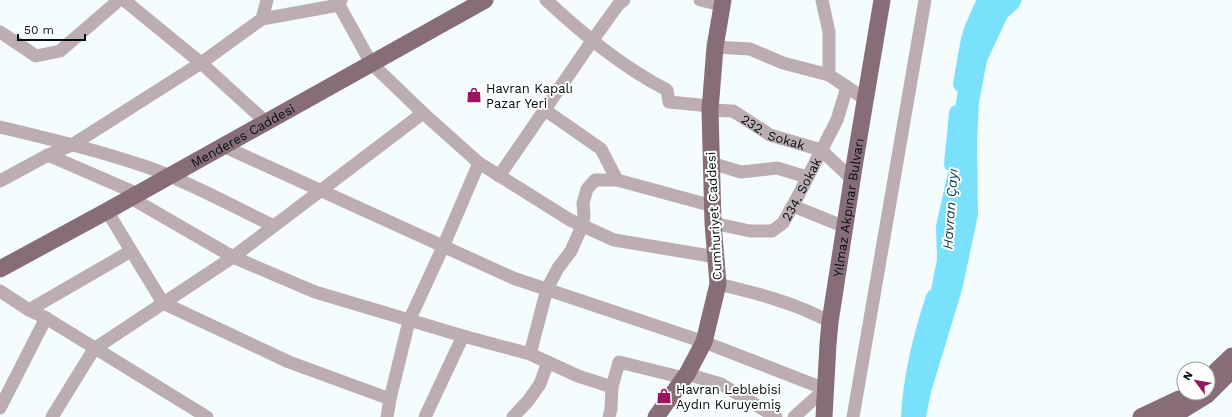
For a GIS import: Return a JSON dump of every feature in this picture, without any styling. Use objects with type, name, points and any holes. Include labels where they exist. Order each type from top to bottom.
[{"type":"main road","name":"Menderes Caddesi","points":[[0,269],[135,196],[485,0]]},
{"type":"main road","name":"Yılmaz Akpınar Bulvarı","points":[[824,417],[830,322],[882,0]]},
{"type":"main road","name":"Cumhuriyet Caddesi","points":[[656,417],[685,376],[704,342],[718,284],[713,214],[710,108],[715,47],[723,2]]},
{"type":"main road","points":[[1216,371],[1232,356]]},
{"type":"main road","points":[[1168,417],[1176,414],[1207,395],[1232,370]]},
{"type":"main road","points":[[1141,417],[1177,401]]},
{"type":"street","points":[[0,32],[36,56],[60,51],[119,0]]},
{"type":"street","points":[[124,0],[201,64],[266,122]]},
{"type":"street","points":[[262,19],[267,0]]},
{"type":"street","points":[[546,0],[592,41]]},
{"type":"street","points":[[500,176],[592,41],[618,5],[624,0]]},
{"type":"street","points":[[700,0],[723,2]]},
{"type":"street","points":[[822,0],[829,32],[829,75]]},
{"type":"street","points":[[853,417],[925,0]]},
{"type":"street","points":[[0,181],[48,155],[72,145],[201,64],[262,19],[340,3],[371,63],[478,163],[570,220],[614,240],[716,257]]},
{"type":"street","name":"232. Sokak","points":[[592,41],[646,79],[667,90],[669,102],[733,111],[770,135],[821,150],[852,179]]},
{"type":"street","points":[[715,47],[750,49],[783,63],[829,75],[865,99]]},
{"type":"street","name":"234. Sokak","points":[[582,226],[584,216],[583,203],[587,189],[595,180],[616,180],[713,214],[750,231],[772,231],[783,223],[793,206],[837,120],[848,87]]},
{"type":"street","points":[[545,110],[601,149],[616,180]]},
{"type":"street","points":[[52,417],[94,349],[233,257],[423,113]]},
{"type":"street","points":[[0,128],[72,145],[149,168],[170,176],[274,226]]},
{"type":"street","points":[[223,146],[513,278],[704,342],[825,389],[794,417]]},
{"type":"street","points":[[48,155],[135,196],[233,257],[315,292],[409,321],[530,354],[578,376],[612,387]]},
{"type":"street","points":[[387,417],[409,321],[478,163]]},
{"type":"street","points":[[711,163],[741,172],[777,168],[807,177]]},
{"type":"street","points":[[793,206],[845,227]]},
{"type":"street","points":[[107,211],[163,304],[289,362],[390,399]]},
{"type":"street","points":[[530,354],[547,289],[558,268],[571,251],[582,226]]},
{"type":"street","points":[[29,310],[131,251]]},
{"type":"street","points":[[718,284],[760,294],[820,316],[830,322]]},
{"type":"street","points":[[0,291],[205,417]]},
{"type":"street","points":[[0,408],[46,318]]},
{"type":"street","points":[[424,417],[463,336]]},
{"type":"street","points":[[513,417],[528,401],[540,384],[548,362]]},
{"type":"street","points":[[609,417],[612,387],[619,362],[721,384],[776,417]]},
{"type":"water","points":[[982,0],[1022,0],[1019,7],[1007,18],[987,61],[979,102],[977,140],[978,215],[962,290],[931,392],[926,417],[904,417],[924,352],[930,295],[937,259],[936,226],[955,140],[956,102],[962,68],[974,39]]},
{"type":"waterway","name":"Havran Çayı","points":[[961,84],[969,39],[985,0]]},
{"type":"waterway","name":"Havran Çayı","points":[[952,164],[957,113]]},
{"type":"waterway","name":"Havran Çayı","points":[[909,417],[917,356],[934,297]]},
{"type":"place","name":"Havran Kapalı Pazar Yeri","points":[[474,95]]},
{"type":"place","name":"Havran Leblebisi Aydın Kuruyemiş","points":[[664,396]]}]
